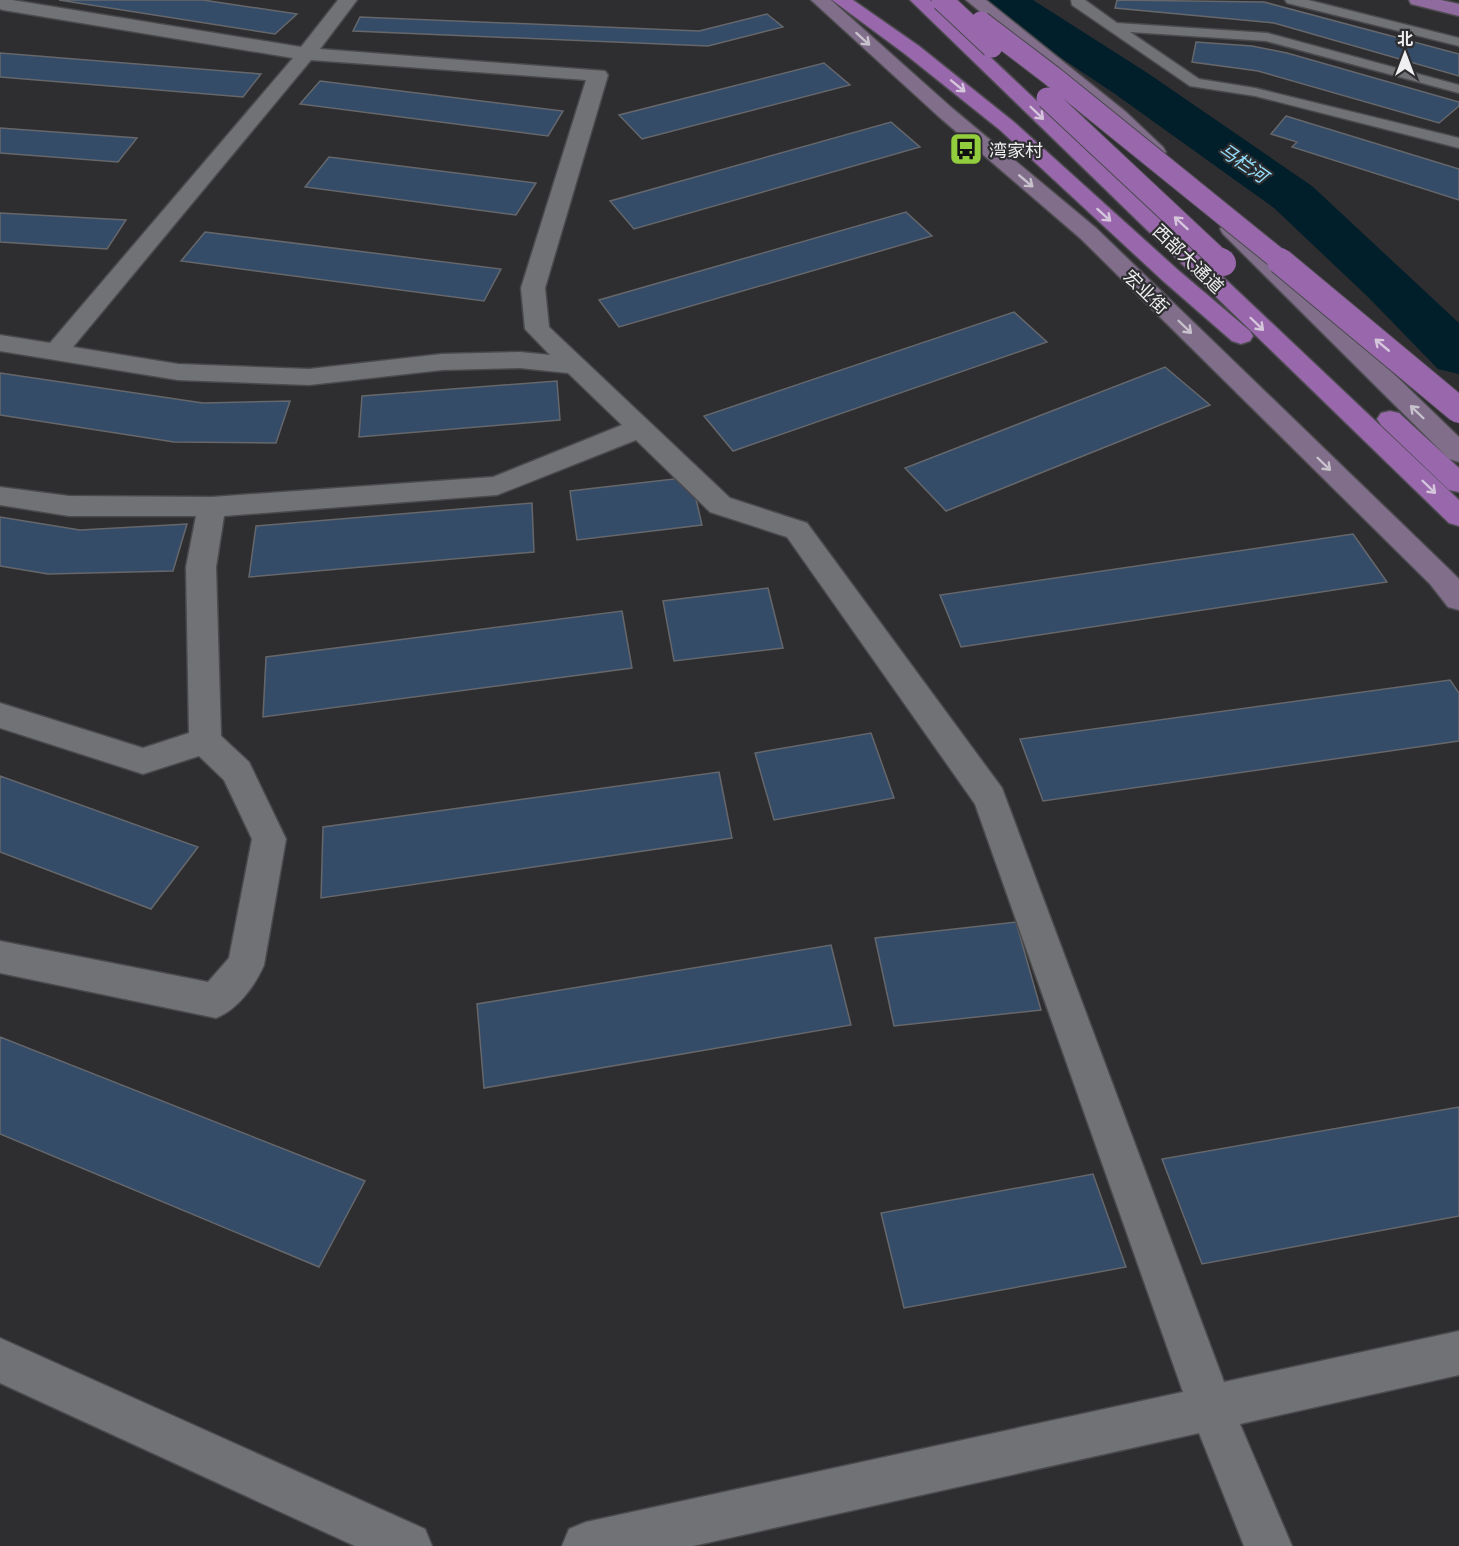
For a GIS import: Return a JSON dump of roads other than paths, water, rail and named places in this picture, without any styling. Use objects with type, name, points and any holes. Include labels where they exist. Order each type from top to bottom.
[{"type":"highway","points":[[841,0],[912,50],[1007,126],[1235,332],[1361,423]]},
{"type":"highway","name":"西部大通道","points":[[921,0],[1459,516]]},
{"type":"highway","name":"西部大通道","points":[[942,0],[1459,483]]},
{"type":"highway","points":[[981,22],[1053,76],[1366,331],[1459,410]]},
{"type":"main road","name":"宏业街","points":[[820,0],[945,112],[1088,233],[1440,577],[1459,599]]},
{"type":"main road","points":[[921,0],[1020,37]]},
{"type":"main road","points":[[975,0],[1119,116],[1459,453]]},
{"type":"main road","points":[[1418,0],[1459,10]]},
{"type":"street","points":[[3,0],[3,4],[306,54],[597,75],[533,288],[537,329],[720,505],[797,530],[990,798],[1211,1408],[1268,1546]]},
{"type":"street","points":[[56,352],[306,54],[348,0]]},
{"type":"street","points":[[0,344],[178,372],[309,377],[454,362],[520,360],[576,366]]},
{"type":"street","points":[[0,496],[69,506],[212,507],[497,486],[640,428]]},
{"type":"street","points":[[0,957],[216,1001],[246,965],[269,839],[237,771],[205,741],[201,567],[212,507]]},
{"type":"street","points":[[0,715],[143,761],[205,741]]},
{"type":"street","points":[[586,1546],[1459,1353]]},
{"type":"street","points":[[0,1360],[408,1546]]},
{"type":"lane","points":[[1078,0],[1077,2],[1195,83],[1255,92],[1459,143]]},
{"type":"lane","points":[[1292,0],[1459,42]]},
{"type":"lane","points":[[1113,27],[1267,37],[1459,89]]},
{"type":"waterway","name":"马栏河","points":[[1003,0],[1132,84],[1293,197],[1387,284],[1459,356]]},
{"type":"place","name":"湾家村","points":[[966,149]]}]
